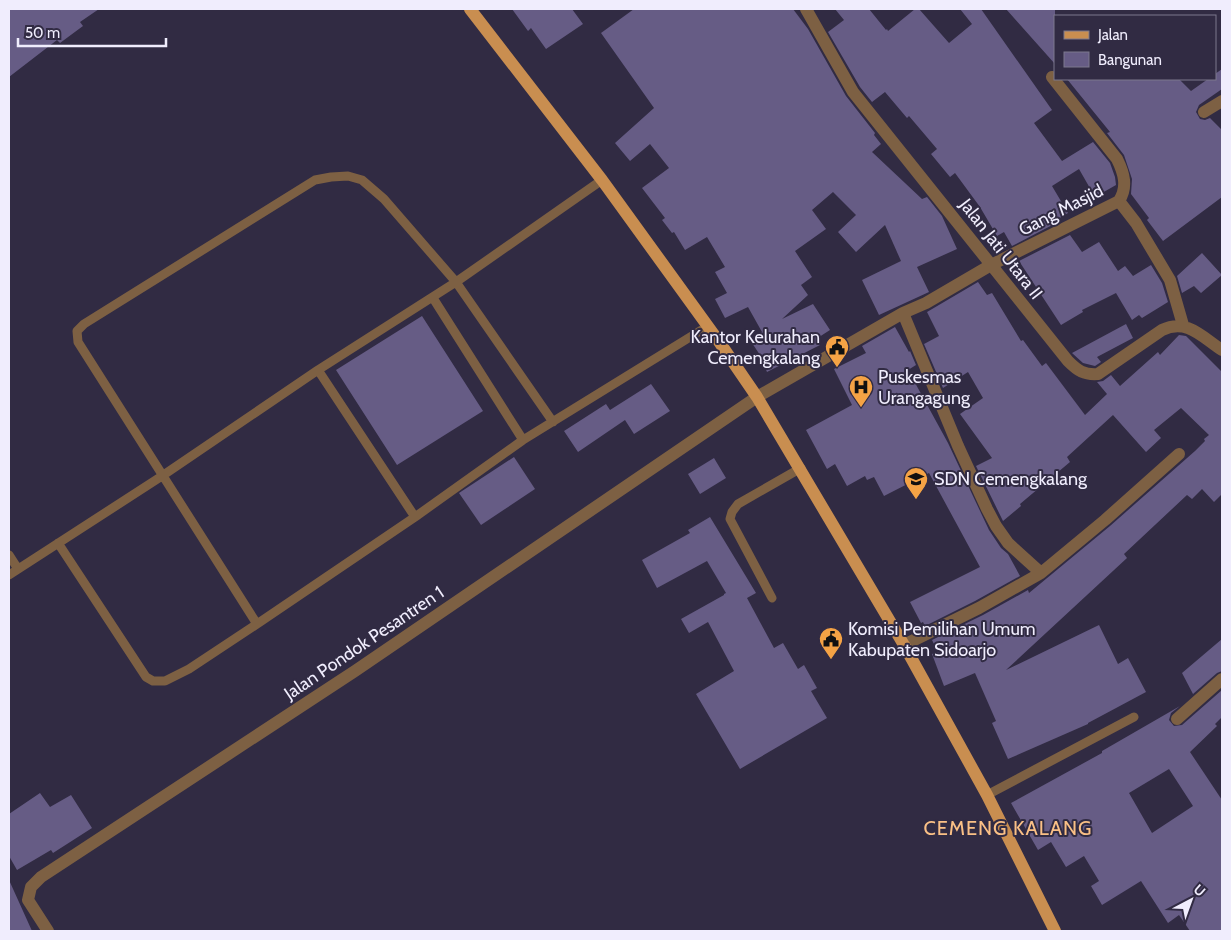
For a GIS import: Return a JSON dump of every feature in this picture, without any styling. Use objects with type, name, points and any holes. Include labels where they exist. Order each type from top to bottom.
[{"type":"main road","points":[[470,9],[602,180],[757,397],[801,468],[904,645],[987,795],[1054,931]]},
{"type":"street","name":"Jalan Jati Utara II","points":[[806,9],[853,92],[1077,370],[1088,375],[1098,374],[1162,330],[1170,326],[1183,325]]},
{"type":"street","name":"Gang Masjid","points":[[757,397],[991,265],[1119,201],[1123,195],[1125,180],[1117,159],[1054,80]]},
{"type":"street","points":[[1204,112],[1222,101]]},
{"type":"street","points":[[1119,201],[1136,223],[1170,280],[1183,325],[1222,350]]},
{"type":"street","points":[[903,313],[958,446],[987,509],[1008,543],[1041,574]]},
{"type":"street","name":"Jalan Pondok Pesantren 1","points":[[48,931],[28,900],[31,887],[41,876],[355,671],[757,397]]},
{"type":"street","points":[[904,645],[1041,574],[1179,454]]},
{"type":"street","points":[[1177,719],[1222,679]]},
{"type":"lane","points":[[257,624],[78,342],[77,331],[84,324],[315,180],[348,176],[362,180],[384,199],[456,282],[553,422]]},
{"type":"lane","points":[[9,576],[162,476],[318,370],[433,298],[602,180]]},
{"type":"lane","points":[[433,298],[523,440]]},
{"type":"lane","points":[[58,544],[146,677],[153,681],[166,681],[189,669],[257,624],[415,517],[523,440],[708,326]]},
{"type":"lane","points":[[318,370],[415,517]]},
{"type":"lane","points":[[772,598],[730,519],[732,512],[738,504],[801,468]]},
{"type":"lane","points":[[9,555],[18,569]]},
{"type":"lane","points":[[987,795],[1134,717]]},
{"type":"building","points":[[9,9],[99,9],[80,22],[83,26],[60,43],[57,40],[9,77]]},
{"type":"building","points":[[512,9],[572,9],[583,24],[546,49],[531,28],[528,31]]},
{"type":"building","points":[[634,9],[793,9],[808,29],[846,96],[875,133],[874,135],[881,144],[872,152],[922,199],[927,197],[942,216],[957,249],[917,267],[929,292],[879,315],[862,280],[901,261],[885,225],[856,252],[838,232],[856,215],[833,192],[812,210],[826,229],[795,251],[812,277],[801,285],[808,295],[782,319],[813,304],[830,330],[816,339],[820,345],[767,372],[760,355],[750,340],[762,332],[748,307],[725,318],[715,299],[727,293],[715,272],[725,267],[707,237],[685,250],[674,232],[672,233],[662,220],[665,218],[642,188],[669,168],[650,144],[630,161],[615,143],[654,108],[601,33]]},
{"type":"building","points":[[835,9],[869,9],[888,31],[915,9],[919,9],[949,43],[972,24],[960,9],[981,9],[1052,110],[1034,123],[1062,161],[1093,142],[1110,163],[1116,185],[1095,197],[1079,169],[1052,186],[1068,213],[1058,219],[1060,221],[1012,246],[1004,232],[997,236],[980,207],[955,173],[950,177],[931,154],[937,149],[909,116],[907,118],[885,92],[872,102],[860,87],[828,32],[844,20]]},
{"type":"building","points":[[1006,9],[1055,9],[1054,63]]},
{"type":"building","points":[[1222,69],[1222,89],[1199,105],[1196,112],[1200,119],[1210,118],[1222,130],[1222,197],[1163,241],[1131,194],[1132,179],[1124,155],[1107,133],[1110,132],[1068,80],[1180,80],[1191,91],[1207,80],[1216,80],[1216,73]]},
{"type":"building","points":[[1070,235],[1082,252],[1099,242],[1118,271],[1125,266],[1133,276],[1151,265],[1162,283],[1168,302],[1142,318],[1139,315],[1132,320],[1116,293],[1082,310],[1083,312],[1061,325],[1019,261]]},
{"type":"building","points":[[1202,253],[1222,275],[1201,293],[1194,286],[1182,293],[1177,276]]},
{"type":"building","points":[[978,282],[987,295],[992,293],[1021,341],[1023,340],[1042,366],[1046,363],[1085,415],[1107,394],[1097,382],[1103,381],[1111,375],[1120,386],[1158,352],[1160,355],[1179,335],[1186,336],[1222,372],[1222,494],[1214,502],[1202,489],[1192,499],[1187,495],[1124,554],[1127,558],[1006,670],[1099,625],[1118,664],[1128,658],[1146,692],[1088,724],[1008,759],[992,723],[996,721],[975,673],[944,686],[932,654],[938,652],[932,640],[1028,590],[1029,593],[1110,526],[1195,451],[1209,435],[1181,408],[1154,430],[1161,438],[1146,452],[1113,415],[1067,457],[1070,462],[1020,504],[1021,506],[1003,521],[976,466],[992,458],[960,414],[983,398],[968,372],[943,388],[924,344],[939,336],[927,312]]},
{"type":"building","points":[[422,316],[483,411],[397,465],[336,370]]},
{"type":"building","points":[[1126,324],[1133,338],[1097,357],[1101,362],[1095,366],[1083,363],[1072,353]]},
{"type":"building","points":[[895,327],[910,351],[916,365],[908,370],[948,443],[989,530],[1001,548],[1008,554],[1020,576],[925,626],[923,622],[921,623],[910,602],[980,567],[929,473],[884,496],[874,477],[867,480],[865,476],[847,486],[835,464],[827,469],[806,430],[852,405],[834,369],[866,353],[862,346]]},
{"type":"building","points":[[651,384],[670,411],[634,434],[625,420],[578,452],[564,431],[606,404],[610,410]]},
{"type":"building","points":[[514,457],[535,489],[481,525],[459,493]]},
{"type":"building","points":[[714,458],[726,478],[700,494],[688,474]]},
{"type":"building","points":[[710,517],[756,593],[747,598],[774,648],[783,643],[798,669],[804,665],[817,688],[811,691],[827,718],[740,769],[696,694],[734,671],[708,622],[689,633],[681,619],[726,593],[707,561],[657,588],[642,560],[690,533],[688,530]]},
{"type":"building","points":[[1222,639],[1222,671],[1217,673],[1193,694],[1182,673]]},
{"type":"building","points":[[1222,690],[1222,717],[1215,724],[1217,726],[1190,752],[1222,800],[1222,931],[1190,931],[1179,915],[1168,923],[1141,881],[1102,905],[1091,886],[1099,881],[1084,856],[1066,867],[1051,842],[1038,850],[1011,803],[1102,753],[1102,751],[1180,706],[1171,713],[1169,720],[1174,726],[1182,725]],"holes":[[[1169,769],[1193,806],[1152,833],[1129,793]]]},
{"type":"building","points":[[40,793],[50,807],[71,795],[92,828],[53,853],[51,850],[17,870],[9,856],[9,814]]},
{"type":"building","points":[[9,880],[32,931],[9,931]]},
{"type":"place","name":"Kantor Kelurahan Cemengkalang","points":[[837,368]]},
{"type":"place","name":"Puskesmas Urangagung","points":[[861,408]]},
{"type":"place","name":"SDN Cemengkalang","points":[[916,500]]},
{"type":"place","name":"Komisi Pemilihan Umum Kabupaten Sidoarjo","points":[[831,660]]},
{"type":"district","name":"CEMENG KALANG","points":[[1008,828]]}]
